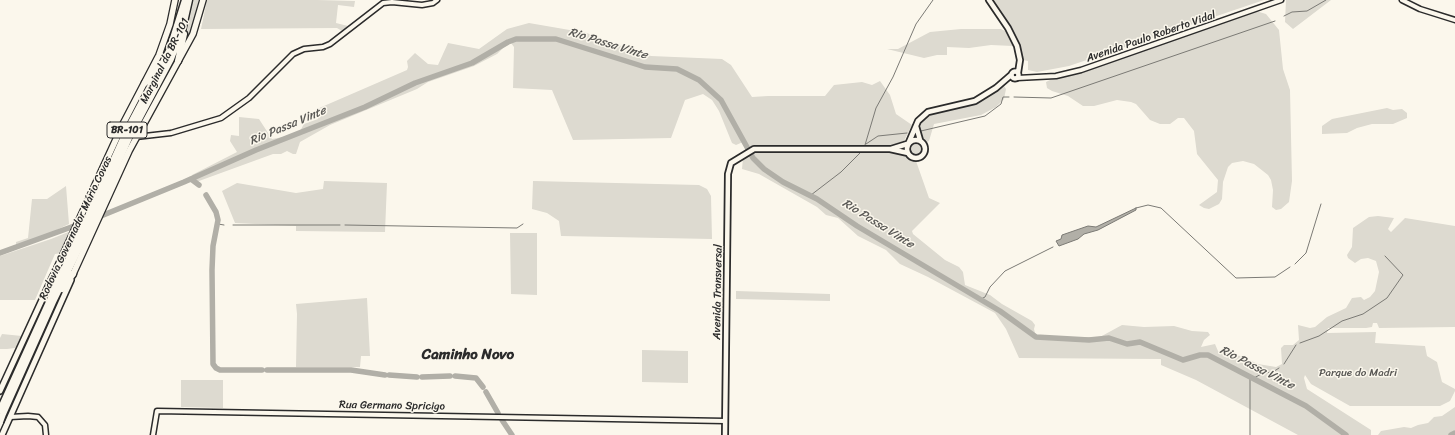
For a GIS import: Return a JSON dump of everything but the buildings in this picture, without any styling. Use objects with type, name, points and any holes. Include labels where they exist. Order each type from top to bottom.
[{"type":"highway","name":"Marginal da BR-101","points":[[56,270],[84,212],[124,122],[165,42],[175,0]]},
{"type":"highway","name":"Rodovia Governador Mário Covas","points":[[90,226],[91,212],[127,130],[169,51],[185,0]]},
{"type":"highway","points":[[178,61],[190,0]]},
{"type":"highway","name":"Rodovia Governador Mário Covas","points":[[1,416],[50,303],[90,226],[134,126],[171,59],[182,31],[190,0]]},
{"type":"highway","name":"Marginal da BR-101","points":[[73,274],[90,226],[105,206],[136,137],[196,26],[203,0]]},
{"type":"highway","points":[[145,83],[169,51]]},
{"type":"highway","points":[[50,303],[56,270]]},
{"type":"highway","points":[[50,303],[73,274]]},
{"type":"main road","points":[[908,153],[908,143],[921,117],[937,108],[975,101],[1015,75],[1020,64],[1020,56],[1014,39],[990,0]]},
{"type":"main road","points":[[890,149],[908,153],[912,157],[922,156],[925,148],[920,140],[916,126]]},
{"type":"main road","points":[[890,149],[908,143],[914,139],[920,140]]},
{"type":"main road","name":"Avenida Transversal","points":[[725,435],[728,169],[733,161],[754,149],[890,149]]},
{"type":"main road","name":"Marginal da BR-101","points":[[0,391],[56,270]]},
{"type":"main road","name":"Marginal da BR-101","points":[[2,435],[73,274]]},
{"type":"main road","points":[[1,416],[5,418],[10,417]]},
{"type":"main road","points":[[1,416],[7,425]]},
{"type":"street","points":[[136,137],[171,133],[221,118],[252,94],[293,54],[304,49],[327,46],[382,3],[392,2],[422,6],[437,0]]},
{"type":"street","name":"Avenida Paulo Roberto Vidal","points":[[1015,75],[1024,77],[1056,76],[1081,70],[1281,0]]},
{"type":"street","points":[[1402,0],[1420,9],[1455,20]]},
{"type":"street","name":"Rua Germano Spricigo","points":[[153,435],[157,410],[725,421]]},
{"type":"street","points":[[10,417],[38,417],[45,425],[46,435]]},
{"type":"green space","points":[[194,0],[201,0],[191,32],[183,48]]},
{"type":"green space","points":[[207,0],[355,1],[354,7],[338,5],[336,23],[348,26],[342,31],[337,28],[201,29]]},
{"type":"green space","points":[[993,0],[1264,0],[1069,66],[1037,72],[1028,70],[1028,61],[1023,60],[1020,48]]},
{"type":"green space","points":[[1286,0],[1331,0],[1293,29],[1285,22]]},
{"type":"green space","points":[[1256,11],[1266,14],[1279,30],[1283,69],[1290,90],[1292,181],[1289,202],[1281,209],[1276,210],[1272,207],[1273,190],[1271,180],[1268,175],[1254,164],[1243,161],[1232,163],[1228,167],[1223,182],[1222,199],[1219,204],[1209,209],[1199,205],[1217,192],[1218,180],[1197,154],[1194,131],[1184,118],[1178,118],[1170,124],[1160,124],[1150,120],[1136,104],[1131,102],[1117,100],[1094,106],[1083,106],[1068,96],[1047,88],[1046,82],[1050,80],[1096,67]]},
{"type":"green space","points":[[529,23],[587,33],[606,42],[633,49],[651,56],[722,59],[731,65],[752,97],[825,96],[834,85],[862,82],[872,85],[880,81],[890,95],[896,114],[912,125],[904,141],[889,146],[750,147],[743,142],[736,145],[732,143],[719,111],[712,100],[703,94],[685,100],[671,138],[573,140],[552,90],[513,88],[514,47],[511,43],[507,44],[497,54],[474,66],[428,82],[417,89],[330,125],[300,142],[296,154],[287,151],[281,154],[273,154],[199,181],[196,181],[192,175],[237,152],[230,141],[231,135],[239,136],[239,117],[259,119],[272,139],[294,135],[300,131],[304,124],[318,119],[317,109],[407,70],[407,61],[415,53],[428,64],[438,65],[448,43],[479,49],[507,29]]},
{"type":"green space","points":[[961,29],[1001,29],[1005,31],[1013,46],[991,45],[969,48],[947,47],[947,55],[937,55],[924,58],[887,49],[898,49],[930,32]]},
{"type":"green space","points":[[1004,86],[1006,89],[1004,99],[996,107],[981,115],[934,124],[929,141],[927,142],[921,138],[919,129],[920,123],[930,113],[976,103]]},
{"type":"green space","points":[[1387,108],[1393,110],[1402,109],[1407,113],[1407,118],[1393,124],[1372,124],[1357,128],[1347,133],[1322,134],[1322,126],[1332,119]]},
{"type":"green space","points":[[916,141],[922,143],[924,149],[922,155],[916,157],[910,155],[908,149],[910,143]]},
{"type":"green space","name":"Parque do Madri","points":[[757,151],[889,153],[907,155],[916,161],[929,198],[940,203],[912,231],[913,234],[945,260],[959,267],[963,272],[965,285],[990,295],[1002,304],[1032,321],[1035,325],[1034,329],[1036,337],[1100,337],[1122,325],[1144,327],[1174,326],[1192,331],[1208,332],[1210,335],[1204,340],[1201,347],[1215,344],[1218,351],[1225,354],[1241,356],[1258,364],[1276,367],[1282,364],[1281,348],[1284,345],[1293,345],[1299,340],[1298,325],[1310,328],[1315,327],[1327,317],[1346,308],[1352,298],[1361,297],[1364,300],[1370,297],[1375,291],[1379,272],[1376,261],[1368,258],[1361,259],[1355,263],[1348,258],[1347,255],[1352,247],[1353,228],[1369,217],[1378,216],[1394,218],[1388,229],[1391,232],[1405,218],[1455,226],[1455,327],[1379,328],[1377,323],[1373,323],[1372,327],[1366,328],[1328,328],[1327,333],[1376,332],[1375,343],[1425,346],[1427,356],[1437,362],[1442,382],[1455,389],[1455,391],[1450,401],[1440,406],[1350,406],[1311,384],[1305,375],[1304,378],[1307,389],[1371,430],[1371,435],[1298,435],[1196,380],[1161,365],[1161,359],[1019,358],[1006,329],[995,313],[928,277],[900,264],[886,250],[858,236],[838,218],[826,215],[817,207],[759,174],[742,169],[743,158]]},
{"type":"green space","points":[[324,181],[387,183],[385,232],[296,231],[296,226],[235,223],[222,191],[237,183],[296,193],[323,189]]},
{"type":"green space","points":[[533,181],[699,185],[707,189],[711,196],[712,239],[561,236],[559,221],[547,213],[532,209]]},
{"type":"green space","points":[[66,186],[69,224],[16,246],[16,242],[28,238],[32,199],[47,199]]},
{"type":"green space","points":[[71,231],[62,253],[55,254],[35,300],[0,300],[0,256]]},
{"type":"green space","points":[[510,233],[537,233],[537,295],[511,294]]},
{"type":"green space","points":[[736,291],[830,294],[830,301],[736,299]]},
{"type":"green space","points":[[367,298],[370,356],[361,356],[360,367],[296,367],[296,304]]},
{"type":"green space","points":[[2,334],[22,336],[19,344],[15,348],[0,349],[0,338]]},
{"type":"green space","points":[[642,350],[688,351],[688,383],[642,382]]},
{"type":"green space","points":[[181,380],[223,380],[223,408],[181,407]]},
{"type":"green space","points":[[1455,407],[1455,435],[1378,435],[1381,431],[1404,427],[1411,428],[1428,423],[1434,417],[1442,416]]},
{"type":"shaded area","points":[[1136,208],[1136,210],[1098,230],[1084,234],[1078,239],[1059,246],[1056,241],[1061,239],[1062,235],[1088,226],[1096,227]]},
{"type":"waterway","points":[[865,145],[876,108],[893,77],[916,24],[933,0]]},
{"type":"waterway","points":[[1284,16],[1292,12],[1307,11],[1326,0]]},
{"type":"waterway","points":[[1014,97],[1051,98],[1275,21]]},
{"type":"waterway","name":"Rio Passa Vinte","points":[[96,218],[184,182],[256,150],[365,107],[415,83],[472,63],[508,42],[516,39],[556,39],[645,67],[677,69],[699,80],[721,100],[753,158],[764,169],[783,182],[817,199],[857,226],[1000,311],[1036,337],[1089,340],[1109,338],[1127,344],[1140,342],[1183,360],[1200,355],[1208,355],[1306,406],[1346,435]]},
{"type":"waterway","points":[[921,131],[985,116],[1001,104],[1003,97],[1009,97]]},
{"type":"waterway","points":[[866,144],[878,136],[907,133]]},
{"type":"waterway","points":[[811,195],[841,172],[862,151]]},
{"type":"waterway","points":[[191,179],[199,185]]},
{"type":"waterway","points":[[206,195],[216,212],[218,220],[213,246],[212,270],[213,364],[220,370],[262,370]]},
{"type":"waterway","points":[[1295,264],[1306,253],[1321,204]]},
{"type":"waterway","points":[[1136,208],[1148,205],[1161,208],[1236,278],[1275,277],[1290,267]]},
{"type":"waterway","name":"Rio Passa Vinte","points":[[0,253],[88,221]]},
{"type":"waterway","points":[[218,224],[224,225]]},
{"type":"waterway","points":[[345,225],[517,228],[523,224]]},
{"type":"waterway","points":[[233,225],[340,225]]},
{"type":"waterway","points":[[979,300],[985,297],[990,287],[1005,271],[1053,247]]},
{"type":"waterway","points":[[1300,343],[1319,336],[1342,321],[1363,314],[1387,298],[1403,275],[1385,256]]},
{"type":"waterway","points":[[1284,364],[1296,345]]},
{"type":"waterway","points":[[1254,378],[1263,373],[1273,372],[1279,368]]},
{"type":"waterway","points":[[267,370],[351,370],[385,375]]},
{"type":"waterway","points":[[389,375],[417,377]]},
{"type":"waterway","points":[[422,377],[450,376]]},
{"type":"waterway","points":[[455,376],[476,378],[483,387]]},
{"type":"waterway","points":[[1250,377],[1250,435]]},
{"type":"waterway","points":[[486,392],[498,413]]},
{"type":"waterway","points":[[502,420],[512,435]]},
{"type":"waterway","name":"Rio Passa Vinte","points":[[1451,435],[1455,433]]},
{"type":"district","name":"Caminho Novo","points":[[468,355]]}]
